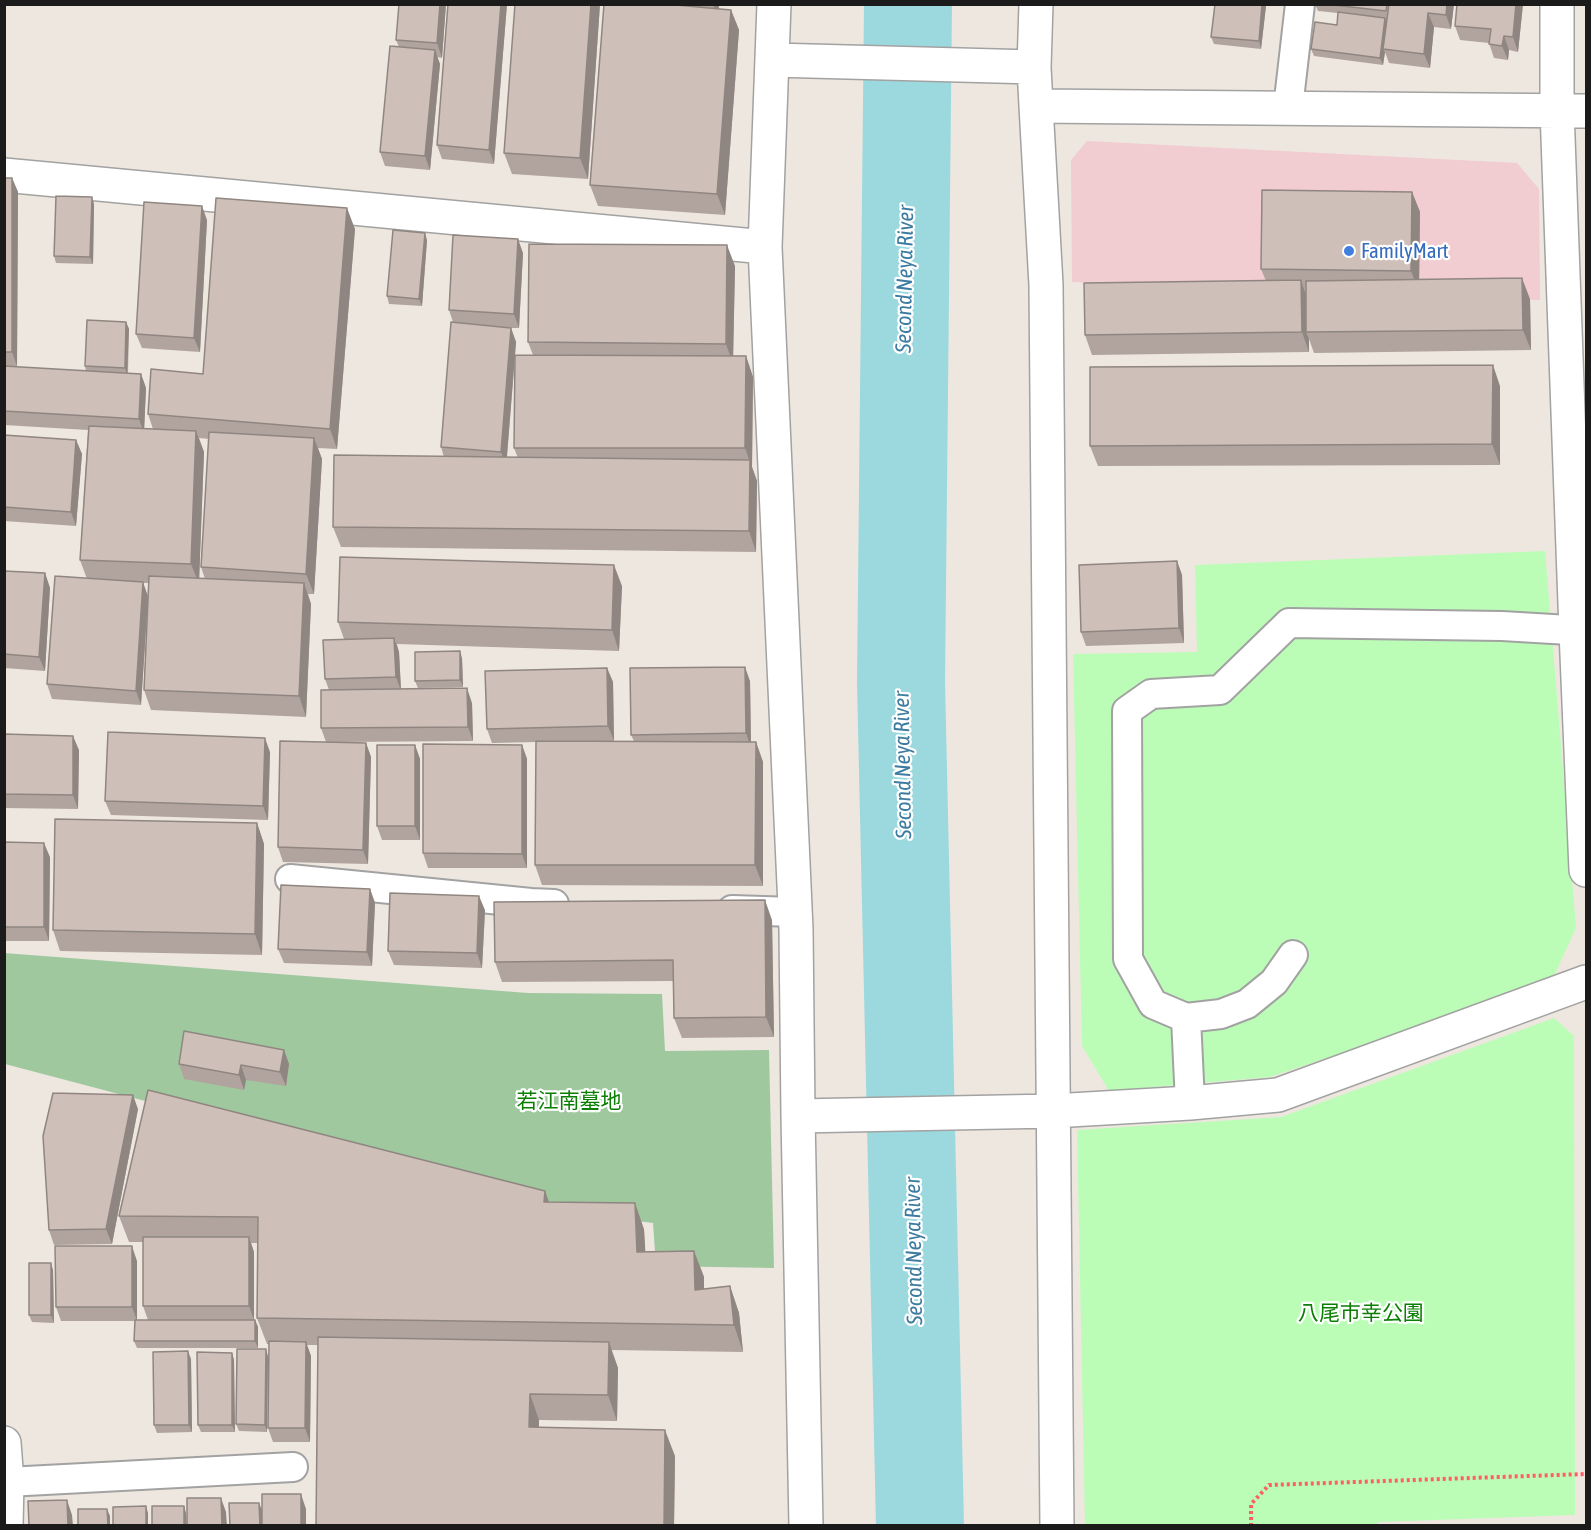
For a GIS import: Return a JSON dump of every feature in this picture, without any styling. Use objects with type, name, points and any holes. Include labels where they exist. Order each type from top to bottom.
[{"type":"street","points":[[774,4],[765,247],[795,912],[806,1526]]},
{"type":"street","points":[[1036,4],[1034,67],[1046,285],[1058,1526]]},
{"type":"street","points":[[1557,4],[1572,110],[1587,870]]},
{"type":"street","points":[[773,60],[1034,67]]},
{"type":"street","points":[[1036,106],[1572,110]]},
{"type":"street","points":[[4,175],[765,247]]},
{"type":"street","points":[[798,1116],[1053,1111],[1190,1104],[1278,1095],[1587,982]]},
{"type":"street","points":[[4,1443],[6,1526]]},
{"type":"lane","points":[[1288,108],[1299,4]]},
{"type":"lane","points":[[1293,955],[1274,982],[1247,1004],[1221,1014],[1186,1018],[1153,1004],[1128,959],[1127,711],[1151,694],[1220,690],[1289,623],[1502,626],[1581,631]]},
{"type":"lane","points":[[290,879],[531,903],[577,904]]},
{"type":"lane","points":[[703,909],[795,912]]},
{"type":"lane","points":[[1186,1018],[1190,1104]]},
{"type":"lane","points":[[6,1482],[293,1467]]},
{"type":"path","points":[[1251,1526],[1251,1504],[1269,1485],[1587,1474]]},
{"type":"shaded area","points":[[1087,141],[1517,163],[1539,189],[1540,300],[1072,282],[1071,160]]},
{"type":"green space","points":[[1545,551],[1576,928],[1551,983],[1270,1077],[1109,1091],[1082,1046],[1073,654],[1197,652],[1195,565]]},
{"type":"green space","name":"若江南墓地","points":[[4,953],[528,993],[662,994],[665,1051],[769,1050],[774,1268],[656,1266],[653,1223],[570,1213],[5,1064]]},
{"type":"green space","name":"八尾市幸公園","points":[[1554,1018],[1574,1036],[1575,1515],[1378,1522],[1378,1526],[1085,1525],[1077,1130],[1281,1117]]},
{"type":"building","points":[[399,4],[440,4],[437,43],[396,40]]},
{"type":"building","points":[[448,4],[501,4],[489,150],[437,145]]},
{"type":"building","points":[[515,4],[591,4],[580,158],[504,153]]},
{"type":"building","points":[[604,4],[665,4],[731,10],[717,194],[590,185]]},
{"type":"building","points":[[1215,4],[1262,4],[1259,41],[1211,37]]},
{"type":"building","points":[[1325,4],[1387,4],[1386,11]]},
{"type":"building","points":[[1389,4],[1447,4],[1446,15],[1428,13],[1424,54],[1383,49]]},
{"type":"building","points":[[1457,4],[1516,4],[1513,37],[1504,36],[1502,46],[1489,44],[1491,29],[1455,26]]},
{"type":"building","points":[[1338,12],[1385,18],[1380,58],[1311,49],[1315,22],[1337,25]]},
{"type":"building","points":[[390,46],[435,50],[425,156],[380,152]]},
{"type":"building","points":[[4,178],[12,178],[12,352],[4,352]]},
{"type":"building","points":[[1262,190],[1412,192],[1411,271],[1261,269]]},
{"type":"building","points":[[56,196],[92,197],[90,257],[54,256]]},
{"type":"building","points":[[216,198],[347,208],[330,429],[148,414],[151,369],[203,374]]},
{"type":"building","points":[[144,202],[202,206],[194,338],[136,334]]},
{"type":"building","points":[[393,230],[425,233],[419,299],[387,296]]},
{"type":"building","points":[[453,235],[518,239],[514,314],[449,310]]},
{"type":"building","points":[[529,244],[727,245],[726,344],[528,342]]},
{"type":"building","points":[[1522,278],[1523,330],[1306,332],[1306,281]]},
{"type":"building","points":[[1301,280],[1302,332],[1085,335],[1084,283]]},
{"type":"building","points":[[87,320],[126,322],[125,368],[85,366]]},
{"type":"building","points":[[451,322],[511,328],[501,452],[441,447]]},
{"type":"building","points":[[515,355],[746,356],[745,448],[514,448]]},
{"type":"building","points":[[1493,365],[1492,444],[1090,446],[1090,367]]},
{"type":"building","points":[[4,366],[141,374],[139,419],[4,411]]},
{"type":"building","points":[[89,426],[196,431],[191,564],[80,560]]},
{"type":"building","points":[[209,432],[314,438],[306,574],[201,567]]},
{"type":"building","points":[[4,435],[76,440],[71,512],[4,507]]},
{"type":"building","points":[[334,455],[750,460],[749,531],[333,527]]},
{"type":"building","points":[[340,557],[614,565],[612,630],[338,622]]},
{"type":"building","points":[[1177,561],[1179,628],[1081,632],[1079,565]]},
{"type":"building","points":[[4,571],[45,573],[39,657],[4,654]]},
{"type":"building","points":[[55,576],[143,582],[136,691],[47,684]]},
{"type":"building","points":[[149,576],[304,583],[299,696],[144,690]]},
{"type":"building","points":[[394,638],[396,677],[325,679],[323,640]]},
{"type":"building","points":[[460,651],[460,680],[415,681],[415,652]]},
{"type":"building","points":[[745,667],[746,733],[631,735],[630,668]]},
{"type":"building","points":[[607,668],[608,726],[487,729],[485,671]]},
{"type":"building","points":[[467,688],[468,727],[321,728],[321,690]]},
{"type":"building","points":[[108,732],[265,738],[263,806],[105,801]]},
{"type":"building","points":[[4,734],[73,736],[73,795],[4,794]]},
{"type":"building","points":[[280,741],[366,743],[363,850],[278,847]]},
{"type":"building","points":[[536,741],[756,742],[755,865],[535,865]]},
{"type":"building","points":[[423,744],[522,745],[522,854],[423,853]]},
{"type":"building","points":[[377,745],[415,745],[415,826],[377,826]]},
{"type":"building","points":[[55,819],[257,823],[255,934],[53,930]]},
{"type":"building","points":[[4,842],[44,843],[44,927],[4,927]]},
{"type":"building","points":[[281,885],[370,889],[367,952],[278,949]]},
{"type":"building","points":[[390,893],[479,896],[477,953],[388,951]]},
{"type":"building","points":[[765,900],[766,1017],[674,1018],[673,960],[495,962],[494,902]]},
{"type":"building","points":[[184,1031],[284,1050],[280,1072],[241,1065],[239,1075],[179,1064]]},
{"type":"building","points":[[148,1090],[545,1191],[544,1202],[635,1203],[637,1252],[694,1251],[695,1290],[730,1286],[734,1325],[257,1318],[258,1217],[119,1216]]},
{"type":"building","points":[[53,1093],[133,1095],[106,1229],[49,1230],[43,1136]]},
{"type":"building","points":[[143,1237],[249,1237],[249,1306],[143,1306]]},
{"type":"building","points":[[55,1246],[132,1246],[132,1307],[56,1307]]},
{"type":"building","points":[[29,1263],[51,1263],[51,1315],[29,1315]]},
{"type":"building","points":[[135,1320],[255,1320],[255,1341],[134,1341]]},
{"type":"building","points":[[318,1337],[609,1342],[608,1395],[530,1394],[529,1427],[665,1430],[664,1526],[316,1526]]},
{"type":"building","points":[[269,1341],[306,1342],[305,1428],[268,1428]]},
{"type":"building","points":[[237,1349],[266,1349],[265,1425],[236,1424]]},
{"type":"building","points":[[188,1351],[189,1425],[154,1425],[153,1352]]},
{"type":"building","points":[[197,1352],[232,1353],[232,1425],[198,1425]]},
{"type":"building","points":[[262,1494],[301,1494],[301,1526],[262,1526]]},
{"type":"building","points":[[187,1498],[221,1498],[222,1526],[187,1526]]},
{"type":"building","points":[[67,1500],[68,1526],[29,1526],[28,1501]]},
{"type":"building","points":[[229,1503],[259,1503],[260,1526],[230,1526]]},
{"type":"building","points":[[146,1506],[146,1526],[113,1526],[113,1507]]},
{"type":"building","points":[[152,1506],[184,1506],[184,1526],[152,1526]]},
{"type":"building","points":[[78,1509],[107,1509],[108,1526],[78,1526]]},
{"type":"waterway","name":"Second Neya River","points":[[908,4],[901,682],[920,1526]]},
{"type":"place","name":"FamilyMart","points":[[1349,251]]}]
